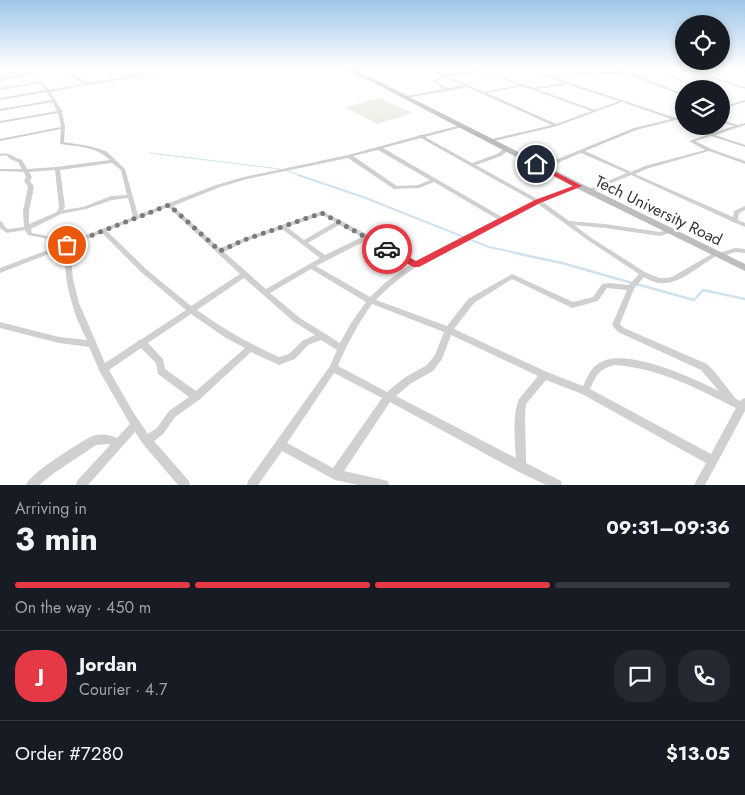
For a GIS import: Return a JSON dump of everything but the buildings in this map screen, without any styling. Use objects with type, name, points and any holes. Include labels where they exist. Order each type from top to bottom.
[{"type":"street","points":[[0,99],[44,92]]},
{"type":"street","points":[[48,92],[61,111],[62,143],[102,151],[124,171],[136,218]]},
{"type":"street","name":"Tech University Road","points":[[394,92],[536,164],[548,167],[588,191],[745,268]]},
{"type":"street","points":[[406,97],[438,92]]},
{"type":"street","points":[[481,92],[556,125]]},
{"type":"street","points":[[484,93],[491,92]]},
{"type":"street","points":[[543,92],[596,111]]},
{"type":"street","points":[[591,92],[675,119]]},
{"type":"street","points":[[13,97],[16,108]]},
{"type":"street","points":[[0,110],[55,101]]},
{"type":"street","points":[[490,141],[556,125],[620,102]]},
{"type":"street","points":[[730,106],[744,102]]},
{"type":"street","points":[[0,122],[61,111]]},
{"type":"street","points":[[548,167],[634,129],[675,119]]},
{"type":"street","points":[[730,124],[737,126]]},
{"type":"street","points":[[730,129],[745,124]]},
{"type":"street","points":[[0,272],[169,205],[246,178],[349,156],[461,126]]},
{"type":"street","points":[[0,140],[62,128]]},
{"type":"street","points":[[745,146],[712,135],[691,141],[708,150],[745,164]]},
{"type":"street","points":[[420,136],[537,201],[643,274],[660,281],[671,280],[719,254],[735,250],[745,251]]},
{"type":"street","points":[[379,148],[501,219]]},
{"type":"street","points":[[472,165],[500,155],[507,149]]},
{"type":"street","points":[[588,191],[630,173],[708,150]]},
{"type":"street","points":[[581,151],[745,225]]},
{"type":"street","points":[[0,155],[7,154],[14,160],[20,161],[29,177],[27,181],[31,187],[28,198],[26,228],[30,234],[50,238],[57,249]]},
{"type":"street","points":[[349,156],[396,188],[419,186],[435,180]]},
{"type":"street","points":[[0,170],[27,172],[113,161]]},
{"type":"street","points":[[57,169],[62,207],[59,213]]},
{"type":"street","points":[[252,485],[332,368],[357,321],[371,301],[386,286],[416,264],[501,219],[537,201],[579,186]]},
{"type":"street","points":[[0,234],[26,228],[59,213],[84,208],[111,198],[130,196]]},
{"type":"street","points":[[169,205],[297,320],[341,348]]},
{"type":"street","points":[[735,221],[736,212],[745,208]]},
{"type":"street","points":[[220,251],[244,240],[322,213],[416,264]]},
{"type":"street","points":[[305,242],[340,222]]},
{"type":"street","points":[[0,223],[7,231]]},
{"type":"street","points":[[569,223],[660,234],[672,232]]},
{"type":"street","points":[[283,227],[325,258]]},
{"type":"street","points":[[103,231],[145,274],[190,309],[250,348],[279,361],[292,357],[306,343],[322,336]]},
{"type":"street","points":[[265,293],[325,258],[366,238]]},
{"type":"street","points":[[67,245],[74,299],[103,368],[127,414],[159,458],[185,485]]},
{"type":"street","points":[[311,266],[371,301],[449,330],[544,375],[585,390],[713,461]]},
{"type":"street","points":[[103,368],[244,274]]},
{"type":"street","points":[[643,274],[631,288],[616,325],[621,330],[704,367],[733,402]]},
{"type":"street","points":[[335,475],[388,397],[407,381],[430,368],[439,357],[449,330],[471,301],[512,276],[572,306],[595,299],[605,286],[609,284],[631,288]]},
{"type":"street","points":[[0,325],[59,340],[92,344]]},
{"type":"street","points":[[142,342],[160,362],[160,371],[196,396]]},
{"type":"street","points":[[147,441],[160,431],[172,414],[196,396],[250,348]]},
{"type":"street","points":[[585,390],[601,366],[616,363],[641,364],[664,371],[733,402],[744,405],[699,485]]},
{"type":"street","points":[[332,368],[557,485]]},
{"type":"street","points":[[521,467],[520,414],[522,402],[544,375]]},
{"type":"street","points":[[81,485],[135,425]]},
{"type":"street","points":[[31,485],[50,469],[94,440],[108,439],[118,442]]},
{"type":"street","points":[[281,445],[335,475],[384,485]]},
{"type":"shaded area","points":[[380,98],[413,113],[377,124],[345,107]]},
{"type":"waterway","points":[[150,153],[280,169]]},
{"type":"waterway","points":[[287,171],[302,176]]},
{"type":"waterway","points":[[298,175],[363,197],[489,247],[521,254]]},
{"type":"waterway","points":[[515,253],[562,263],[632,283]]},
{"type":"waterway","points":[[636,284],[694,300],[703,290],[745,299]]},
{"type":"way so far","points":[[67,245],[169,205],[220,251],[244,240],[322,213],[387,249]]},
{"type":"route","points":[[387,249],[416,264],[537,201],[579,186],[536,164]]}]
